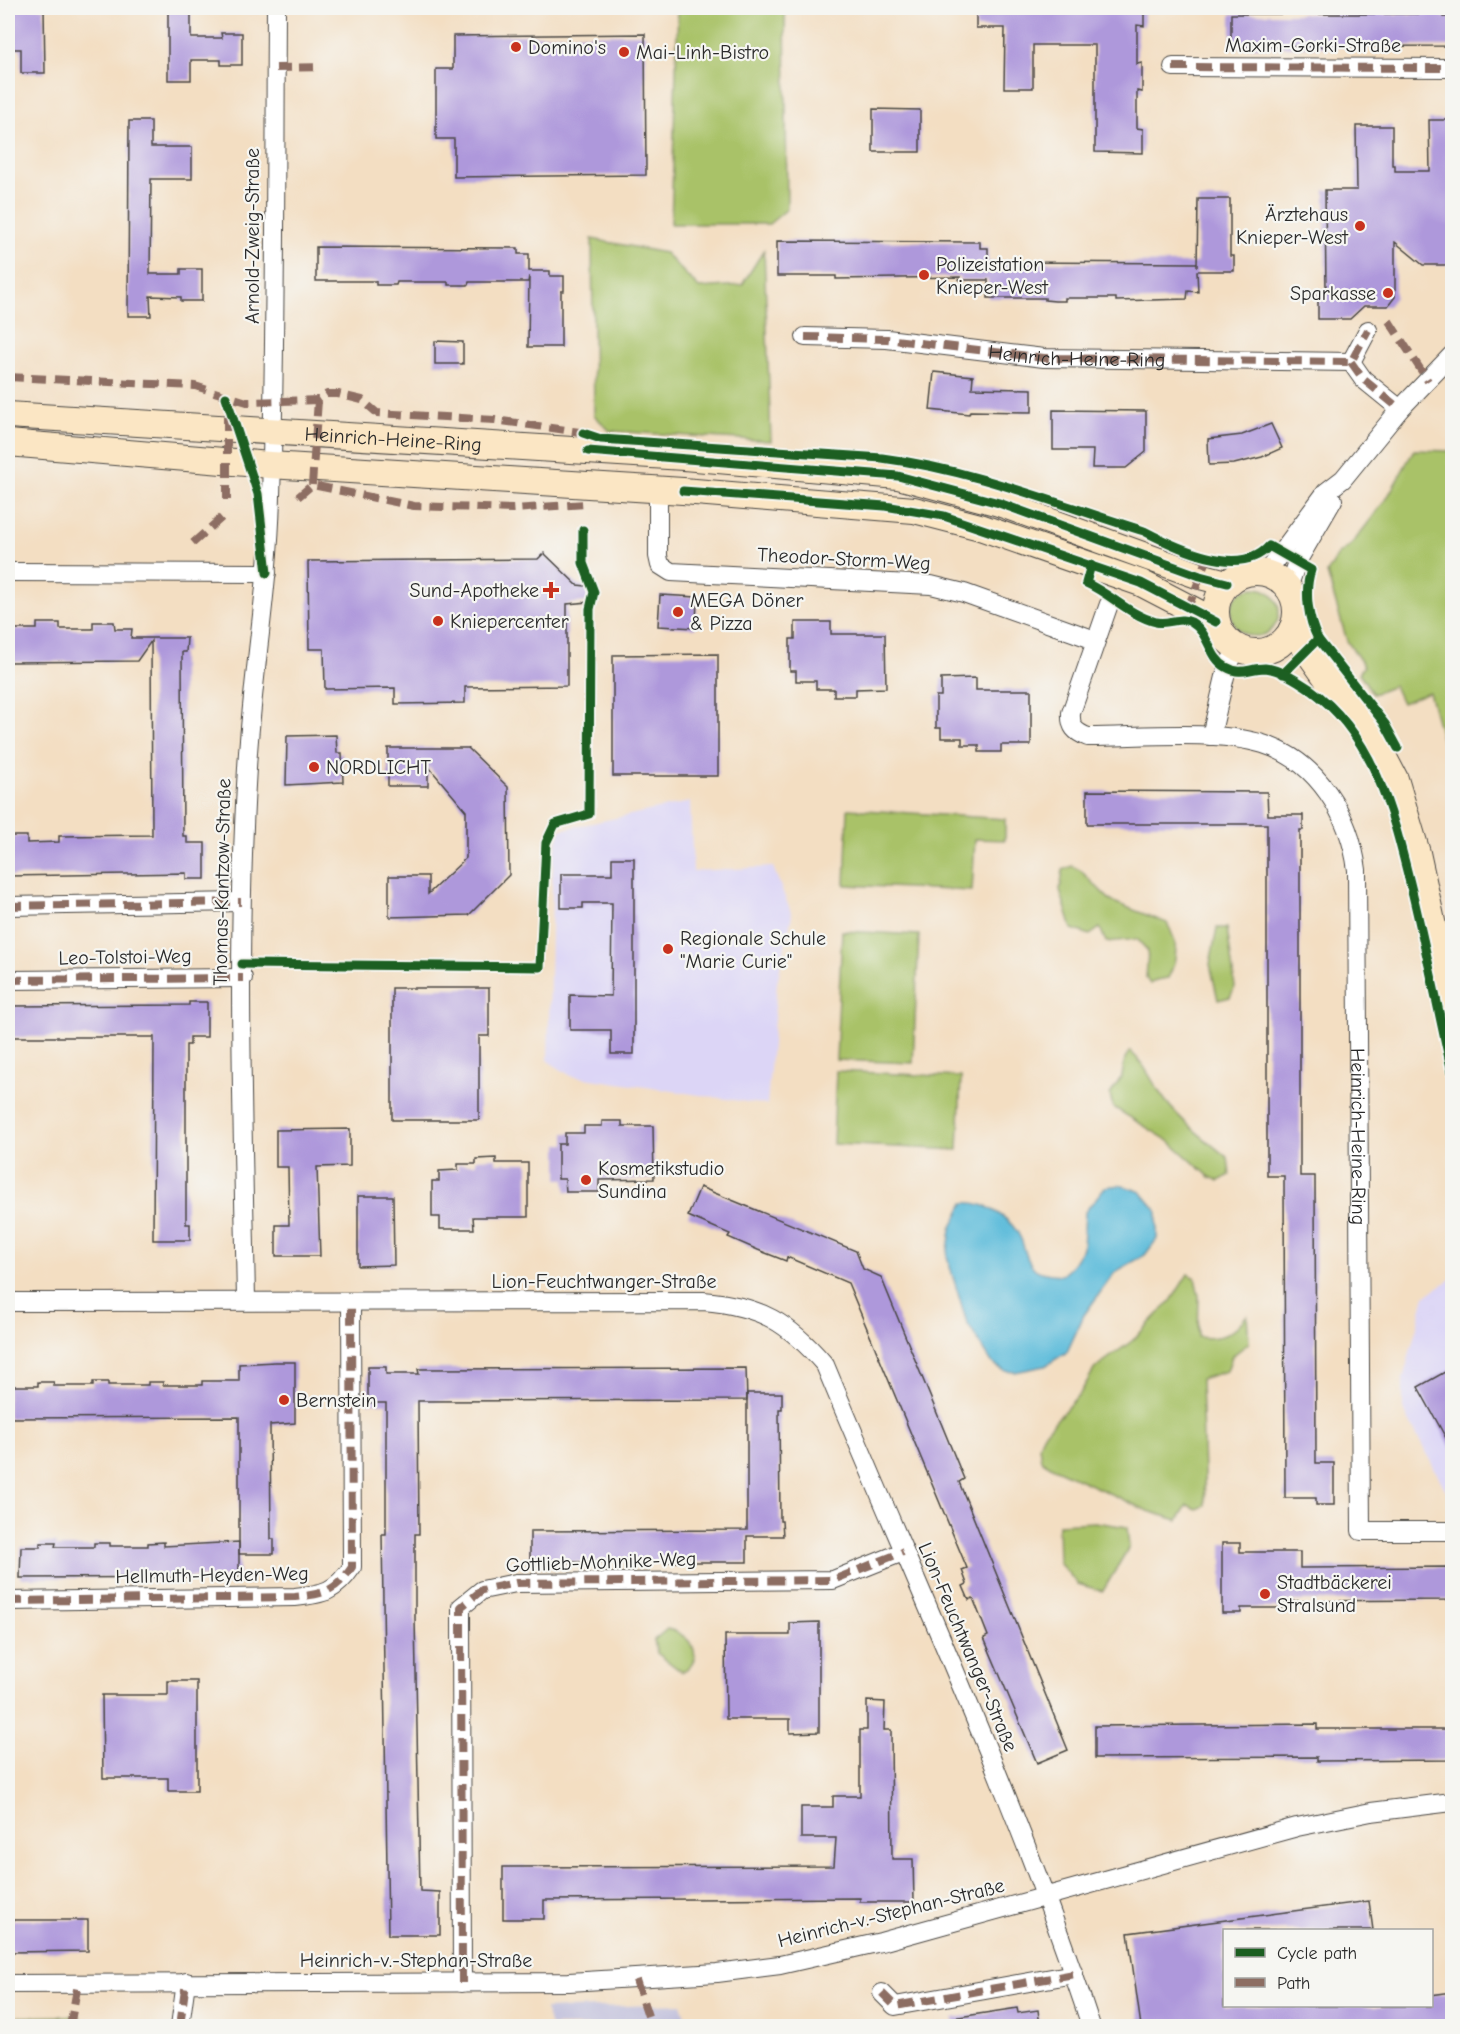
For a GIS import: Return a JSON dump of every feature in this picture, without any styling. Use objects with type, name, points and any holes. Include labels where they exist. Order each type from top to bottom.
[{"type":"main road","name":"Heinrich-Heine-Ring","points":[[8,415],[588,451],[898,476],[954,489],[1200,576],[1227,583]]},
{"type":"main road","name":"Heinrich-Heine-Ring","points":[[8,443],[270,465],[885,506],[944,516],[1141,583],[1216,622]]},
{"type":"main road","name":"Heinrich-Heine-Ring","points":[[671,490],[659,476],[664,473],[736,473],[777,465]]},
{"type":"main road","name":"Heinrich-Heine-Ring","points":[[671,490],[742,482],[804,484],[808,479],[807,467]]},
{"type":"main road","points":[[1245,573],[1266,573],[1275,576],[1288,588],[1296,608],[1293,629],[1281,644],[1273,649],[1255,653],[1237,648],[1227,642],[1216,622],[1215,608],[1219,595],[1227,583],[1245,573]]},
{"type":"main road","points":[[1293,629],[1328,680],[1366,724],[1395,778],[1417,853],[1452,1013]]},
{"type":"main road","points":[[1273,649],[1292,663],[1328,680]]},
{"type":"street","name":"Arnold-Zweig-Straße","points":[[270,465],[276,8]]},
{"type":"street","name":"Maxim-Gorki-Straße","points":[[1173,67],[1452,68]]},
{"type":"street","points":[[1368,330],[1352,362],[1363,379],[1400,409]]},
{"type":"street","name":"Heinrich-Heine-Ring","points":[[805,337],[887,339],[1044,357],[1352,362]]},
{"type":"street","points":[[1266,573],[1326,492],[1342,479],[1400,409],[1452,355]]},
{"type":"street","name":"Thomas-Kantzow-Straße","points":[[246,1301],[241,902],[246,768],[267,573],[270,465]]},
{"type":"street","points":[[1288,588],[1297,562],[1334,499],[1342,479]]},
{"type":"street","name":"Theodor-Storm-Weg","points":[[671,490],[658,556],[660,565],[671,572],[931,585],[964,593],[1095,640]]},
{"type":"street","points":[[8,572],[267,573]]},
{"type":"street","name":"Heinrich-Heine-Ring","points":[[1109,604],[1071,713],[1071,722],[1078,733],[1088,737],[1211,736],[1263,744],[1283,753],[1311,774],[1329,794],[1351,837],[1357,870],[1360,1530],[1452,1531]]},
{"type":"street","points":[[1211,736],[1227,668],[1237,648]]},
{"type":"street","points":[[8,906],[241,902]]},
{"type":"street","name":"Leo-Tolstoi-Weg","points":[[8,980],[243,978]]},
{"type":"street","name":"Lion-Feuchtwanger-Straße","points":[[8,1302],[703,1301],[731,1304],[763,1312],[786,1325],[825,1365],[1046,1897],[1091,2026]]},
{"type":"street","name":"Hellmuth-Heyden-Weg","points":[[9,1596],[294,1597],[324,1594],[342,1581],[352,1567],[351,1303]]},
{"type":"street","name":"Gottlieb-Mohnike-Weg","points":[[462,1983],[461,1607],[482,1590],[516,1583],[832,1580],[903,1552]]},
{"type":"street","name":"Heinrich-v.-Stephan-Straße","points":[[8,1984],[462,1983],[636,1980],[780,1965],[881,1942],[1297,1827],[1371,1812],[1452,1802]]},
{"type":"street","points":[[882,1993],[894,2006],[1074,1974]]},
{"type":"street","points":[[180,2026],[186,1982]]},
{"type":"shaded area","name":"Regionale Schule \"Marie Curie\"","points":[[690,802],[693,871],[773,867],[792,915],[777,983],[767,1105],[571,1076],[548,1061],[553,857],[560,830]]},
{"type":"shaded area","points":[[1452,1278],[1452,1491],[1446,1491],[1403,1409],[1403,1379],[1425,1296]]},
{"type":"shaded area","points":[[681,2004],[688,2026],[551,2026],[545,2009]]},
{"type":"green space","points":[[678,8],[785,8],[787,209],[769,224],[671,224]]},
{"type":"green space","points":[[592,239],[665,253],[699,288],[742,285],[764,250],[771,441],[610,431],[594,415]]},
{"type":"green space","points":[[1414,450],[1452,451],[1452,776],[1429,692],[1402,703],[1394,686],[1373,694],[1359,673],[1364,666],[1347,641],[1327,573],[1338,555],[1352,544],[1387,498]]},
{"type":"green space","points":[[1255,588],[1272,595],[1279,612],[1272,629],[1255,636],[1238,629],[1231,612],[1238,595]]},
{"type":"green space","points":[[848,809],[1005,819],[1005,840],[975,839],[972,891],[845,885]]},
{"type":"green space","points":[[1072,866],[1080,870],[1111,901],[1167,923],[1176,950],[1168,978],[1156,980],[1150,984],[1146,978],[1148,951],[1137,939],[1106,942],[1100,928],[1090,935],[1072,929],[1060,890],[1063,870]]},
{"type":"green space","points":[[1217,928],[1227,928],[1235,987],[1230,997],[1218,1000],[1210,964]]},
{"type":"green space","points":[[842,931],[919,935],[913,1063],[836,1060]]},
{"type":"green space","points":[[1130,1051],[1144,1067],[1174,1111],[1228,1158],[1230,1175],[1219,1181],[1210,1177],[1169,1141],[1113,1107],[1110,1095],[1122,1076],[1125,1058]]},
{"type":"green space","points":[[836,1071],[961,1077],[958,1150],[833,1144]]},
{"type":"green space","points":[[1188,1274],[1195,1278],[1199,1296],[1198,1337],[1214,1338],[1226,1334],[1237,1327],[1247,1315],[1249,1343],[1232,1356],[1227,1371],[1201,1379],[1205,1506],[1197,1509],[1187,1505],[1178,1520],[1148,1511],[1054,1468],[1041,1460],[1039,1446],[1043,1435],[1081,1392],[1095,1368],[1132,1341],[1171,1301]]},
{"type":"green space","points":[[1095,1522],[1127,1527],[1129,1547],[1103,1591],[1078,1584],[1059,1563],[1058,1524]]},
{"type":"green space","points":[[667,1629],[682,1635],[692,1646],[694,1660],[682,1672],[657,1653],[654,1640]]},
{"type":"green space","points":[[80,2016],[79,2026],[8,2026],[8,2017]]},
{"type":"water","points":[[1121,1185],[1141,1192],[1157,1211],[1157,1239],[1145,1255],[1115,1272],[1084,1315],[1067,1352],[1045,1366],[1015,1372],[1005,1371],[993,1364],[967,1323],[947,1257],[951,1229],[964,1203],[981,1205],[1005,1218],[1017,1232],[1028,1259],[1035,1269],[1044,1273],[1062,1275],[1071,1267],[1083,1248],[1085,1212],[1105,1187]]},
{"type":"building","points":[[13,8],[44,8],[45,73],[21,73],[21,49],[13,49]]},
{"type":"building","points":[[168,8],[191,8],[191,38],[222,38],[221,33],[242,33],[242,65],[221,65],[221,60],[191,60],[191,80],[168,80]]},
{"type":"building","points":[[1060,8],[1144,8],[1144,26],[1137,25],[1137,64],[1142,63],[1142,92],[1137,91],[1137,128],[1143,129],[1143,153],[1095,152],[1095,45],[1033,45],[1033,88],[1004,88],[1005,28],[976,28],[976,11],[1060,11]]},
{"type":"building","points":[[1231,14],[1443,14],[1443,17],[1452,17],[1452,46],[1231,47]]},
{"type":"building","points":[[645,34],[646,175],[454,177],[454,139],[436,139],[436,69],[453,69],[453,36]]},
{"type":"building","points":[[873,109],[920,110],[920,152],[873,152]]},
{"type":"building","name":"Ärztehaus Knieper-West","points":[[1429,120],[1452,120],[1452,265],[1423,265],[1395,242],[1395,297],[1388,306],[1364,306],[1350,319],[1318,319],[1318,293],[1326,293],[1325,190],[1357,190],[1356,126],[1392,126],[1392,165],[1395,165],[1395,171],[1430,171]]},
{"type":"building","points":[[129,121],[151,121],[151,147],[192,147],[192,179],[151,179],[150,274],[181,274],[181,269],[202,269],[202,301],[181,301],[181,297],[150,296],[151,316],[128,316]]},
{"type":"building","points":[[1198,199],[1230,199],[1230,256],[1234,256],[1234,271],[1197,271],[1198,292],[1188,291],[1187,299],[1116,301],[1116,298],[1065,298],[1065,301],[1055,301],[1045,300],[1045,298],[988,298],[988,280],[959,280],[960,277],[836,279],[836,276],[777,276],[777,241],[980,242],[980,248],[988,248],[988,262],[1197,263],[1197,267]]},
{"type":"building","points":[[316,247],[518,248],[518,254],[529,254],[529,271],[550,271],[550,276],[564,276],[564,291],[561,291],[561,347],[528,347],[529,276],[528,282],[469,282],[468,285],[448,285],[448,282],[397,282],[396,285],[376,285],[376,281],[316,281]]},
{"type":"building","points":[[435,341],[463,342],[463,364],[435,364]]},
{"type":"building","points":[[934,372],[973,376],[972,388],[1032,389],[1032,412],[970,411],[969,414],[930,410]]},
{"type":"building","points":[[1053,410],[1146,411],[1146,452],[1126,468],[1092,468],[1093,450],[1053,450]]},
{"type":"building","points":[[1271,424],[1282,448],[1262,457],[1234,464],[1209,465],[1208,439],[1242,435]]},
{"type":"building","name":"Kniepercenter","points":[[544,553],[577,585],[586,586],[591,591],[588,602],[567,604],[567,686],[465,687],[465,703],[395,704],[395,688],[325,689],[324,649],[309,649],[308,561],[538,559]]},
{"type":"building","name":"MEGA Döner & Pizza","points":[[660,595],[697,597],[696,628],[658,626]]},
{"type":"building","points":[[93,622],[114,622],[115,629],[132,629],[131,638],[187,638],[186,652],[182,652],[183,836],[187,836],[187,843],[205,843],[205,879],[186,879],[186,873],[8,876],[8,836],[27,836],[27,843],[59,842],[59,836],[152,835],[151,641],[137,661],[8,662],[8,629],[37,629],[37,623],[60,623],[60,629],[93,629]]},
{"type":"building","points":[[795,622],[831,622],[831,634],[885,634],[886,688],[856,689],[856,696],[834,696],[834,689],[816,689],[816,681],[796,681],[796,671],[790,671],[790,639],[795,639]]},
{"type":"building","points":[[718,654],[718,776],[613,776],[613,655]]},
{"type":"building","points":[[976,678],[976,690],[1031,690],[1031,745],[1001,745],[1001,752],[979,752],[979,745],[962,745],[962,738],[941,738],[941,728],[936,728],[936,696],[941,696],[941,679]]},
{"type":"building","name":"NORDLICHT","points":[[336,735],[337,753],[342,753],[343,782],[286,785],[287,736]]},
{"type":"building","points":[[388,748],[468,748],[508,787],[509,875],[469,915],[389,917],[389,876],[428,876],[428,894],[466,858],[466,811],[428,766],[428,786],[388,786]]},
{"type":"building","points":[[1087,791],[1267,792],[1268,815],[1303,815],[1303,830],[1300,830],[1300,1176],[1315,1176],[1316,1463],[1334,1463],[1334,1505],[1316,1505],[1316,1498],[1285,1498],[1284,1176],[1267,1176],[1267,824],[1087,824]]},
{"type":"building","points":[[612,858],[634,858],[634,1054],[611,1054],[611,1030],[570,1030],[570,995],[611,996],[612,903],[583,903],[583,908],[561,908],[561,874],[612,874]]},
{"type":"building","points":[[392,988],[489,988],[489,1036],[479,1036],[479,1120],[392,1120]]},
{"type":"building","points":[[189,1002],[207,1002],[207,1037],[190,1037],[190,1045],[186,1045],[186,1224],[190,1224],[190,1240],[153,1240],[154,1037],[8,1037],[8,1006],[189,1005]]},
{"type":"building","points":[[602,1121],[622,1121],[622,1126],[653,1126],[654,1179],[599,1180],[599,1192],[566,1192],[565,1179],[558,1179],[558,1144],[565,1144],[565,1133],[584,1133],[584,1126],[602,1126]]},
{"type":"building","points":[[350,1129],[350,1166],[317,1167],[320,1256],[276,1256],[276,1225],[289,1225],[288,1167],[276,1167],[276,1130]]},
{"type":"building","points":[[496,1158],[496,1163],[528,1163],[528,1217],[473,1217],[474,1229],[440,1229],[440,1217],[432,1217],[432,1181],[439,1181],[439,1171],[458,1170],[458,1164],[476,1164],[476,1159]]},
{"type":"building","points":[[700,1187],[856,1251],[863,1269],[881,1277],[964,1479],[959,1482],[1068,1750],[1037,1763],[984,1638],[988,1636],[973,1598],[969,1600],[963,1586],[967,1584],[962,1570],[967,1568],[848,1283],[787,1257],[786,1261],[758,1250],[728,1237],[730,1234],[688,1216]]},
{"type":"building","points":[[358,1196],[393,1196],[394,1265],[358,1266]]},
{"type":"building","points":[[295,1362],[295,1423],[270,1425],[271,1539],[274,1539],[274,1554],[239,1554],[239,1417],[8,1418],[8,1386],[38,1386],[38,1382],[54,1382],[53,1386],[93,1386],[93,1382],[108,1382],[108,1385],[148,1385],[148,1382],[163,1382],[163,1385],[202,1385],[202,1381],[239,1381],[239,1364]]},
{"type":"building","points":[[368,1367],[386,1367],[386,1374],[419,1374],[418,1369],[746,1368],[747,1400],[418,1401],[419,1534],[415,1534],[415,1618],[420,1891],[440,1892],[440,1935],[388,1935],[382,1534],[386,1534],[386,1403],[368,1403]]},
{"type":"building","points":[[1452,1368],[1452,1449],[1418,1387]]},
{"type":"building","points":[[747,1393],[782,1393],[782,1409],[779,1409],[780,1521],[782,1521],[783,1536],[747,1536],[747,1562],[530,1562],[530,1531],[747,1530]]},
{"type":"building","points":[[164,1542],[164,1546],[239,1542],[239,1577],[20,1578],[21,1547],[40,1547],[40,1543],[56,1543],[55,1547],[94,1547],[94,1543],[110,1543],[110,1546],[148,1546],[148,1543]]},
{"type":"building","points":[[1222,1543],[1240,1543],[1240,1552],[1300,1552],[1300,1568],[1452,1567],[1452,1600],[1285,1601],[1285,1608],[1241,1608],[1241,1613],[1222,1613]]},
{"type":"building","points":[[819,1622],[819,1732],[790,1733],[790,1719],[726,1719],[725,1635],[790,1635],[790,1623]]},
{"type":"building","points":[[168,1681],[197,1681],[197,1791],[168,1791],[168,1778],[103,1778],[102,1695],[168,1695]]},
{"type":"building","points":[[867,1701],[885,1702],[884,1730],[891,1730],[892,1859],[913,1859],[914,1902],[860,1902],[860,1898],[544,1900],[544,1919],[503,1919],[503,1867],[834,1866],[836,1838],[801,1838],[801,1807],[833,1807],[833,1796],[860,1796],[860,1730],[867,1730]]},
{"type":"building","points":[[1317,1724],[1317,1729],[1452,1729],[1452,1760],[1317,1761],[1317,1757],[1095,1758],[1095,1726]]},
{"type":"building","points":[[1369,1901],[1373,1929],[1223,1929],[1223,2007],[1433,2007],[1433,1995],[1452,1992],[1452,2026],[1141,2026],[1128,1933]]},
{"type":"building","points":[[8,1920],[88,1920],[88,1951],[8,1952]]},
{"type":"building","points":[[1017,2008],[1018,2013],[1038,2010],[1040,2026],[954,2026],[953,2018]]},
{"type":"marked path","points":[[276,68],[321,67]]},
{"type":"marked path","points":[[1173,67],[1452,68]]},
{"type":"marked path","points":[[1389,321],[1428,381]]},
{"type":"marked path","points":[[805,337],[887,339],[1044,358],[1351,362],[1368,330]]},
{"type":"marked path","points":[[1351,362],[1363,379],[1400,409]]},
{"type":"marked path","points":[[8,377],[195,386],[247,402],[318,400],[327,394],[338,394],[362,400],[377,413],[495,420],[587,433]]},
{"type":"marked path","points":[[312,485],[318,400]]},
{"type":"marked path","points":[[227,416],[227,500]]},
{"type":"marked path","points":[[298,497],[312,485],[414,506],[513,509],[585,504]]},
{"type":"marked path","points":[[193,543],[227,513]]},
{"type":"marked path","points":[[1187,610],[1208,558]]},
{"type":"marked path","points":[[8,906],[241,902]]},
{"type":"marked path","points":[[8,980],[243,978]]},
{"type":"marked path","points":[[8,1601],[295,1597],[321,1593],[340,1582],[352,1567],[351,1303]]},
{"type":"marked path","points":[[462,1983],[461,1607],[482,1590],[516,1583],[833,1580],[903,1552]]},
{"type":"marked path","points":[[8,1586],[13,1601]]},
{"type":"marked path","points":[[882,1993],[895,2006],[1074,1974]]},
{"type":"marked path","points":[[636,1980],[650,2022]]},
{"type":"marked path","points":[[180,2026],[186,1982]]},
{"type":"marked path","points":[[70,2026],[78,1984]]},
{"type":"cycle path","points":[[226,397],[258,494],[267,573]]},
{"type":"cycle path","points":[[583,433],[601,439],[882,458],[916,463],[982,479],[1047,499],[1144,531],[1173,545],[1207,557],[1242,560],[1257,555],[1269,546],[1311,570],[1308,605],[1318,639],[1283,674]]},
{"type":"cycle path","points":[[588,451],[898,476],[999,503],[1200,576],[1227,583]]},
{"type":"cycle path","points":[[683,491],[885,506],[944,516],[1141,583],[1216,622]]},
{"type":"cycle path","points":[[242,964],[540,967],[546,843],[555,824],[589,814],[590,609],[594,592],[583,563],[583,530]]},
{"type":"cycle path","points":[[1091,565],[1086,583],[1146,619],[1161,623],[1183,620],[1191,622],[1202,632],[1220,663],[1232,670],[1265,668],[1294,679],[1310,689],[1333,709],[1352,731],[1367,755],[1390,809],[1418,917],[1452,1072]]},
{"type":"cycle path","points":[[1318,639],[1385,724],[1398,748]]},
{"type":"place","name":"Domino's","points":[[516,47]]},
{"type":"place","name":"Mai-Linh-Bistro","points":[[624,52]]},
{"type":"place","name":"Ärztehaus Knieper-West","points":[[1360,226]]},
{"type":"place","name":"Polizeistation Knieper-West","points":[[924,275]]},
{"type":"place","name":"Sparkasse","points":[[1388,293]]},
{"type":"place","name":"Sund-Apotheke","points":[[551,590]]},
{"type":"place","name":"MEGA Döner & Pizza","points":[[678,612]]},
{"type":"place","name":"Kniepercenter","points":[[438,621]]},
{"type":"place","name":"NORDLICHT","points":[[314,767]]},
{"type":"place","name":"Regionale Schule \"Marie Curie\"","points":[[668,949]]},
{"type":"place","name":"Kosmetikstudio Sundina","points":[[586,1180]]},
{"type":"place","name":"Bernstein","points":[[284,1400]]},
{"type":"place","name":"Stadtbäckerei Stralsund","points":[[1265,1594]]}]
